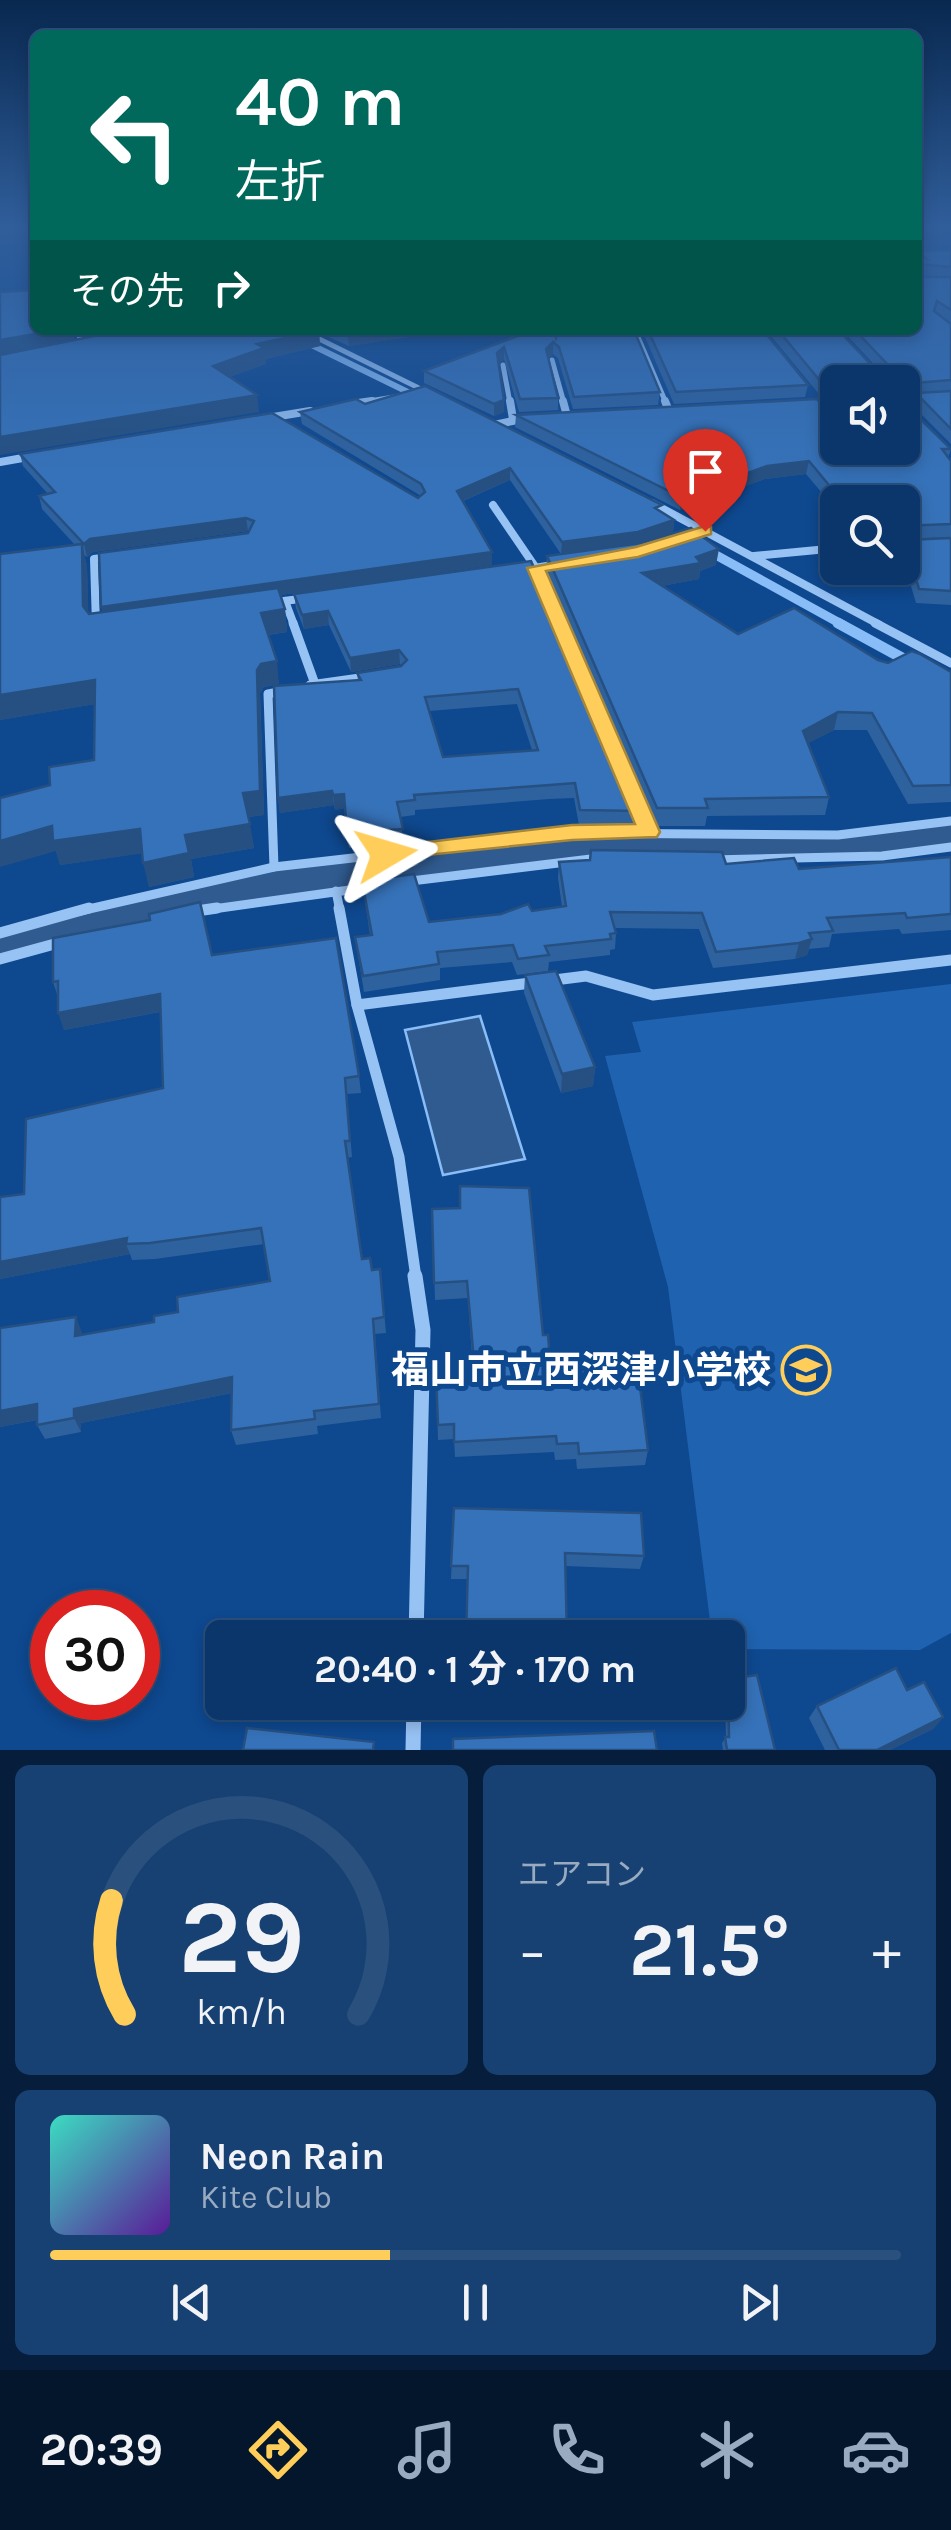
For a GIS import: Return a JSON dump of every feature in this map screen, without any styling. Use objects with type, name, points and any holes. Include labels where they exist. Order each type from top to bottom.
[{"type":"street","points":[[79,335],[82,350]]},
{"type":"street","points":[[311,335],[443,400]]},
{"type":"street","points":[[636,335],[669,411]]},
{"type":"street","points":[[552,360],[567,416]]},
{"type":"street","points":[[503,364],[513,419]]},
{"type":"street","points":[[806,389],[820,406]]},
{"type":"street","points":[[412,394],[425,392]]},
{"type":"street","points":[[346,405],[400,396]]},
{"type":"street","points":[[920,399],[951,398]]},
{"type":"street","points":[[799,405],[818,404]]},
{"type":"street","points":[[255,420],[328,408]]},
{"type":"street","points":[[652,412],[688,410]]},
{"type":"street","points":[[477,416],[512,433]]},
{"type":"street","points":[[549,417],[584,416]]},
{"type":"street","points":[[274,417],[290,426]]},
{"type":"street","points":[[494,425],[531,418]]},
{"type":"street","points":[[0,462],[39,456]]},
{"type":"street","points":[[636,495],[951,664]]},
{"type":"street","points":[[493,505],[536,568],[649,832]]},
{"type":"street","points":[[686,537],[701,532]]},
{"type":"street","points":[[754,556],[820,550]]},
{"type":"street","points":[[115,626],[96,629],[94,559],[118,556]]},
{"type":"street","points":[[517,570],[570,562]]},
{"type":"street","points":[[266,604],[324,596]]},
{"type":"street","points":[[285,601],[315,684]]},
{"type":"street","points":[[274,867],[268,694],[383,674]]},
{"type":"street","points":[[0,933],[112,902],[274,867],[572,833],[838,835],[951,820]]},
{"type":"street","points":[[700,860],[882,856],[951,847]]},
{"type":"street","points":[[172,915],[608,858]]},
{"type":"street","points":[[336,891],[357,1006],[399,1156],[422,1330],[416,1620]]},
{"type":"street","points":[[0,959],[80,938]]},
{"type":"street","points":[[357,1006],[586,976],[653,995],[951,960]]},
{"type":"street","points":[[413,1750],[414,1720]]},
{"type":"shaded area","name":"福山市立西深津小学校","points":[[951,984],[951,1633],[920,1650],[745,1649],[745,1620],[710,1620],[668,1287],[605,1056],[641,1052],[632,1022]]},
{"type":"shaded area","points":[[480,1016],[525,1159],[443,1175],[405,1030]]},
{"type":"building","points":[[0,311],[30,311],[30,335],[0,340]]},
{"type":"building","points":[[922,311],[934,311],[951,324],[951,380],[920,383],[920,365],[888,365],[860,335],[922,335]]},
{"type":"building","points":[[99,335],[300,335],[257,344],[264,348],[213,366],[257,395],[0,437],[0,355]]},
{"type":"building","points":[[521,335],[556,338],[636,335],[660,392],[574,397],[559,347],[553,342],[546,349],[558,398],[520,399],[504,347],[497,353],[504,400],[494,404],[424,371]]},
{"type":"building","points":[[650,335],[767,335],[808,385],[676,392]]},
{"type":"building","points":[[782,335],[843,335],[871,365],[820,365],[820,381]]},
{"type":"building","points":[[425,386],[662,505],[655,508],[674,520],[638,532],[562,542],[510,468],[457,491],[492,552],[101,607],[99,553],[248,533],[254,521],[246,518],[90,539],[84,544],[39,496],[55,492],[20,454],[272,413],[418,498],[425,492],[421,484],[300,412],[356,399],[365,404]]},
{"type":"building","points":[[951,391],[951,429],[920,397],[920,393]]},
{"type":"building","points":[[817,399],[820,465],[920,465],[920,419],[951,449],[942,449],[951,461],[951,524],[920,525],[920,485],[829,485],[809,461],[767,466],[681,497],[516,415]]},
{"type":"building","points":[[691,528],[719,549],[696,557],[701,563],[642,573],[738,634],[794,608],[878,660],[888,663],[912,651],[951,672],[951,785],[913,786],[872,713],[838,712],[803,731],[829,797],[705,799],[708,808],[657,808],[547,556],[641,543]]},
{"type":"building","points":[[951,538],[951,591],[919,589],[920,539]]},
{"type":"building","points":[[82,544],[83,606],[89,614],[278,588],[285,609],[261,613],[277,661],[261,664],[257,670],[260,791],[243,793],[250,824],[185,835],[189,853],[143,863],[140,829],[53,841],[52,826],[0,841],[0,798],[50,785],[49,767],[94,760],[95,680],[0,695],[0,554]]},
{"type":"building","points":[[531,561],[639,811],[580,810],[575,783],[414,795],[415,800],[397,802],[403,829],[347,833],[344,794],[333,795],[332,791],[278,798],[274,686],[361,680],[357,673],[401,666],[407,660],[399,650],[350,658],[328,611],[302,615],[294,594]],"holes":[[[518,689],[538,750],[443,757],[425,697]]]},
{"type":"building","points":[[591,850],[722,852],[726,864],[794,858],[799,869],[951,857],[951,914],[827,918],[833,931],[809,933],[812,939],[799,943],[716,952],[702,913],[610,912],[616,933],[610,934],[611,939],[545,946],[549,955],[518,959],[513,945],[437,952],[439,964],[363,976],[355,937],[372,935],[362,881],[414,874],[429,922],[501,914],[528,904],[532,911],[566,906],[559,862],[590,860]]},
{"type":"building","points":[[200,902],[212,955],[336,938],[359,1076],[345,1078],[350,1141],[345,1141],[362,1259],[370,1258],[372,1270],[380,1269],[384,1317],[373,1319],[379,1404],[314,1411],[315,1419],[231,1430],[232,1377],[74,1409],[74,1418],[37,1425],[37,1404],[0,1411],[0,1328],[76,1317],[75,1336],[154,1322],[154,1316],[178,1312],[177,1297],[270,1281],[261,1228],[150,1243],[126,1244],[127,1238],[0,1262],[0,1197],[24,1194],[26,1119],[163,1088],[160,994],[58,1013],[53,938],[150,920],[149,914]]},
{"type":"building","points":[[556,971],[595,1067],[562,1074],[525,975]]},
{"type":"building","points":[[460,1186],[529,1188],[543,1335],[548,1335],[550,1359],[636,1355],[648,1450],[579,1454],[578,1443],[557,1444],[556,1436],[454,1442],[454,1424],[438,1425],[436,1375],[475,1373],[467,1281],[434,1283],[432,1209],[460,1208]]},
{"type":"building","points":[[454,1508],[641,1513],[644,1556],[565,1553],[567,1620],[466,1620],[468,1566],[451,1566]]},
{"type":"building","points":[[896,1668],[907,1690],[924,1682],[943,1717],[877,1750],[839,1750],[817,1706]]},
{"type":"building","points":[[757,1675],[775,1750],[727,1750],[729,1720],[745,1720],[745,1677]]},
{"type":"building","points":[[247,1728],[374,1742],[373,1750],[243,1750]]},
{"type":"building","points":[[654,1731],[657,1750],[453,1750],[453,1739]]},
{"type":"waterway","points":[[291,335],[418,397]]},
{"type":"waterway","points":[[705,549],[843,625]]},
{"type":"waterway","points":[[838,623],[915,665]]},
{"type":"waterway","points":[[0,947],[131,911],[282,883],[598,844],[786,848],[894,844],[951,835]]},
{"type":"place","name":"福山市立西深津小学校","points":[[806,1370]]},
{"type":"route","points":[[386,854],[572,833],[649,832],[536,568],[638,552],[705,531]]}]
